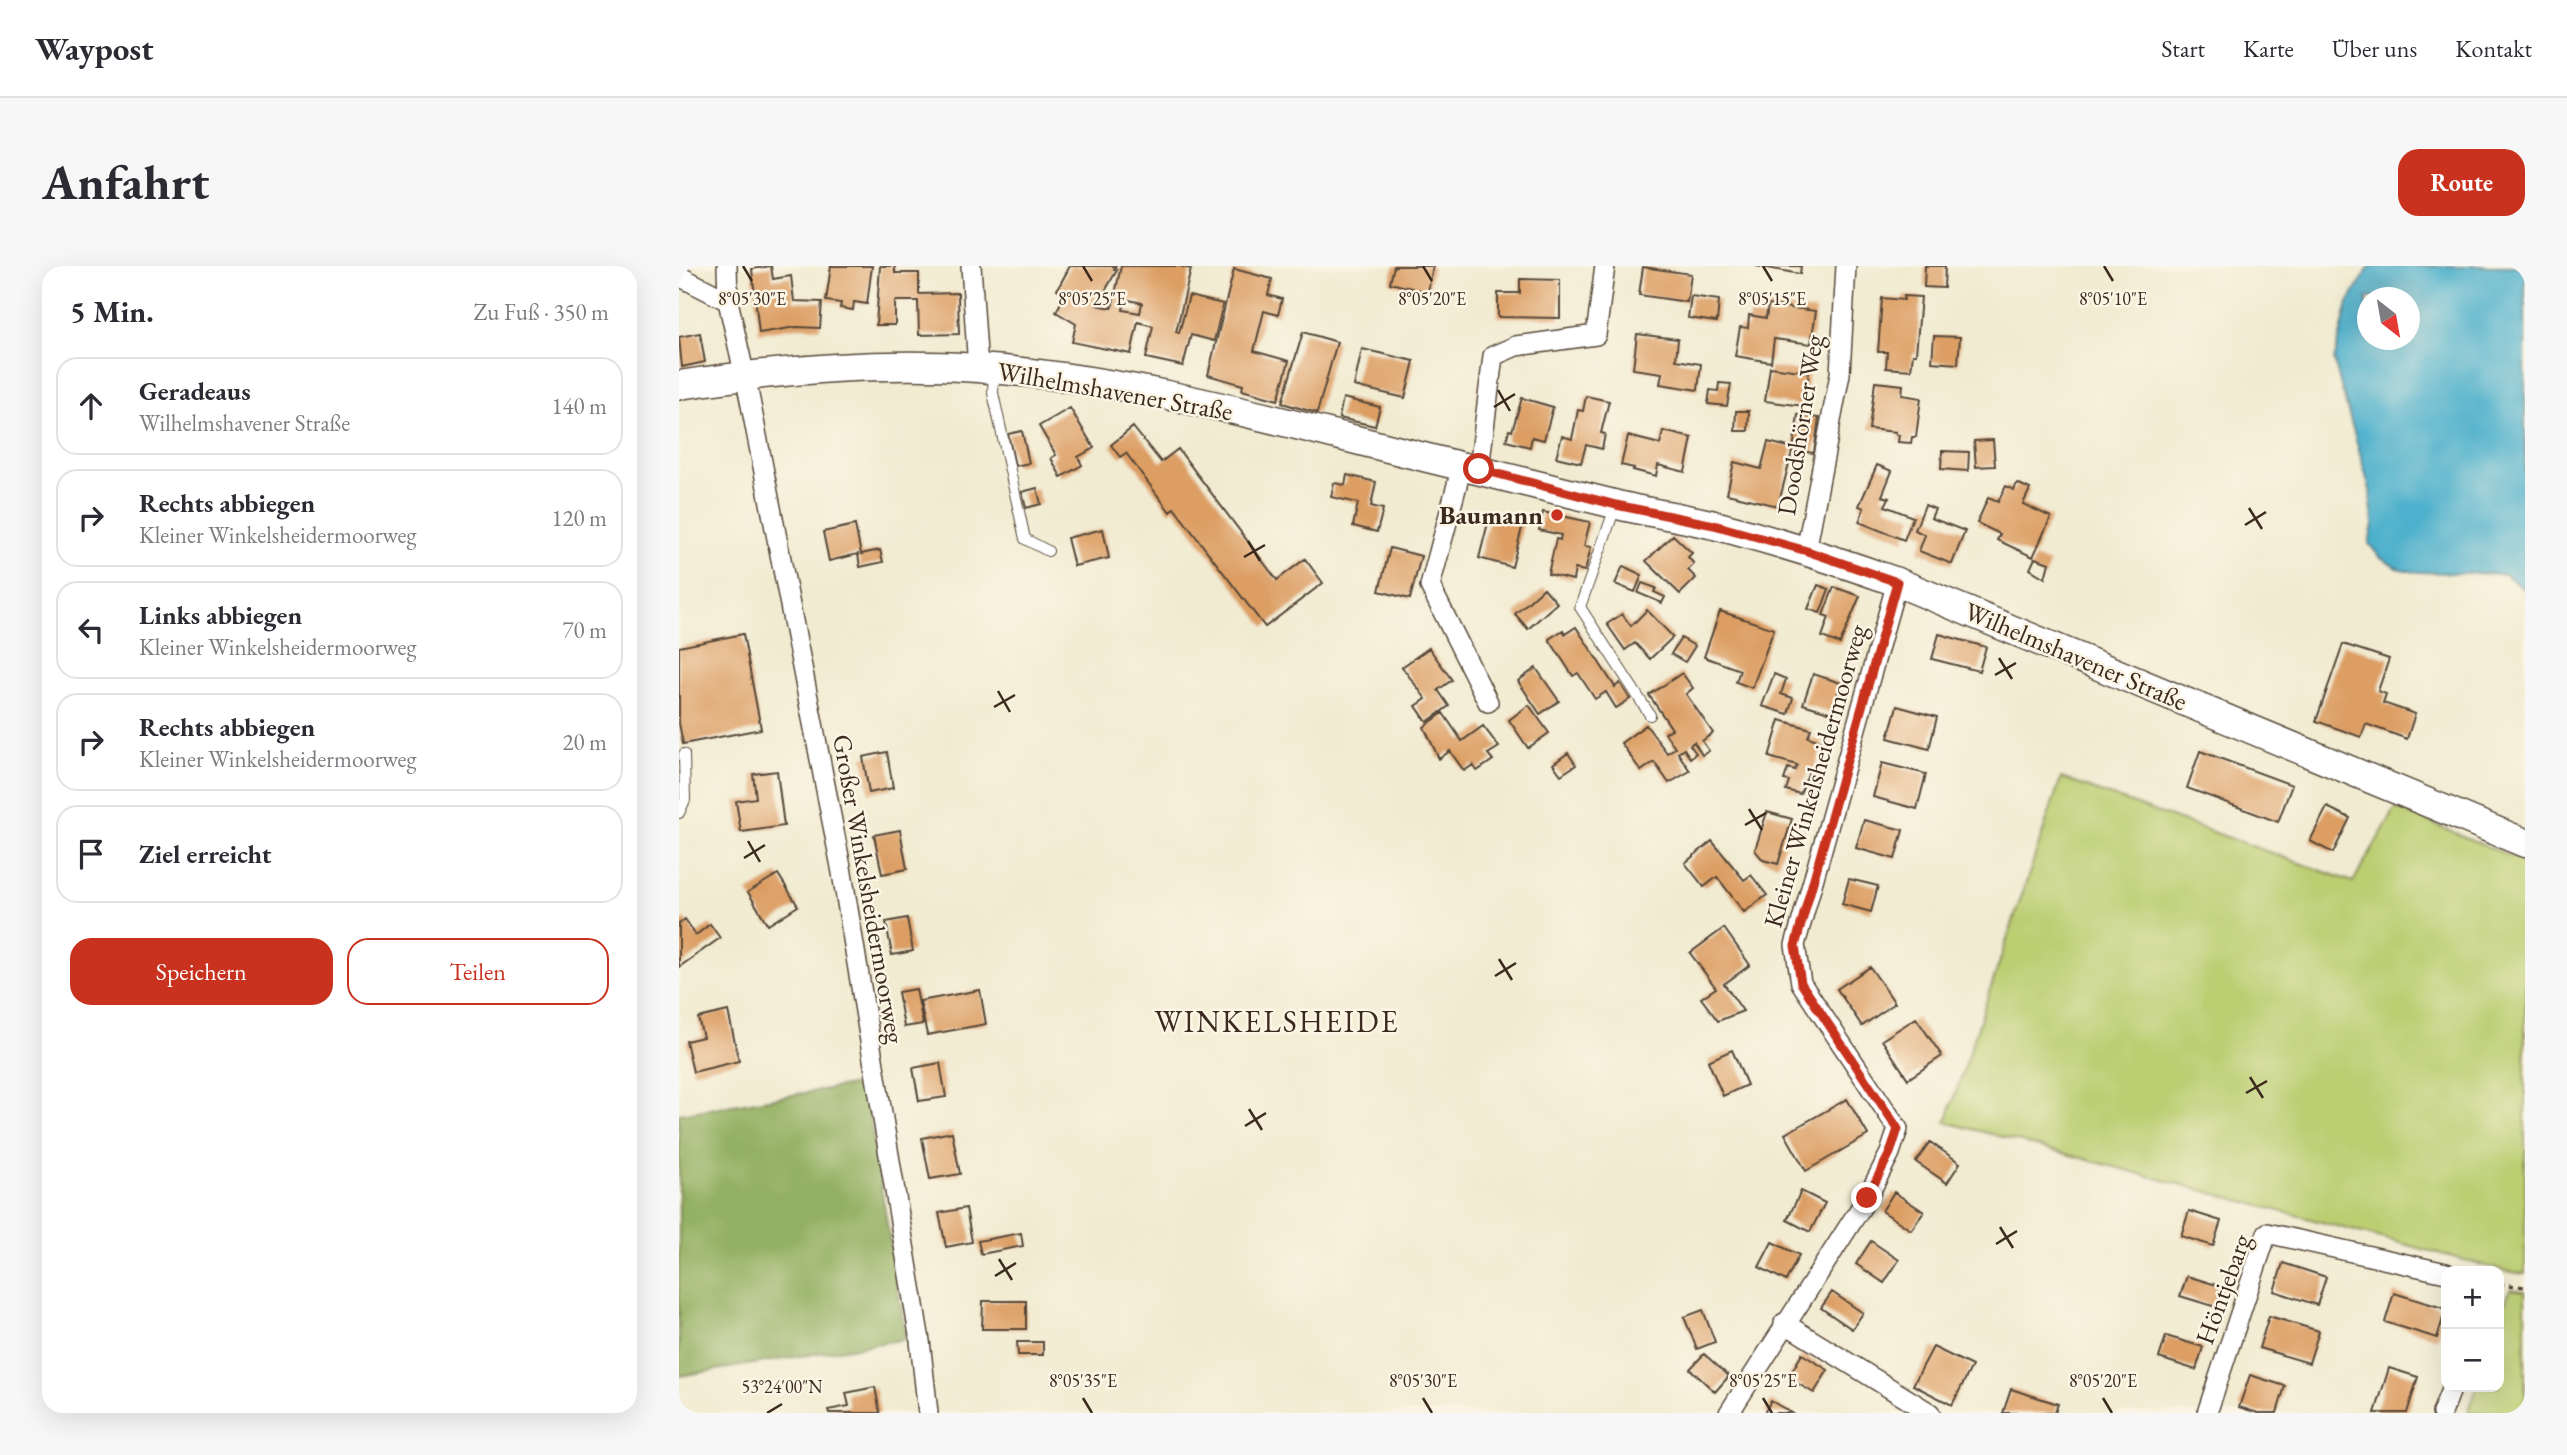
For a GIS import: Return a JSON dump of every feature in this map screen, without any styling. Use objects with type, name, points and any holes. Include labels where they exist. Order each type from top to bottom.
[{"type":"street","name":"Großer Winkelsheidermoorweg","points":[[727,266],[728,301],[841,867],[920,1341],[928,1413]]},
{"type":"street","points":[[971,266],[986,369]]},
{"type":"street","points":[[1488,702],[1430,586],[1470,468],[1493,356],[1516,346],[1596,335],[1605,266]]},
{"type":"street","name":"Doodshörner Weg","points":[[1807,551],[1840,374],[1846,266]]},
{"type":"street","points":[[679,276],[728,301]]},
{"type":"street","name":"Wilhelmshavener Straße","points":[[679,385],[832,368],[986,369],[1084,380],[1185,398],[1616,505],[1714,525],[1807,551],[1897,582],[2525,843]]},
{"type":"street","name":"Kleiner Winkelsheidermoorweg","points":[[1729,1413],[1784,1323],[1867,1198],[1890,1153],[1898,1129],[1801,983],[1795,946],[1897,582]]},
{"type":"street","name":"Höntjebarg","points":[[2207,1413],[2267,1233],[2441,1272]]},
{"type":"street","points":[[1784,1323],[1930,1413]]},
{"type":"street","points":[[2442,1413],[2450,1392]]},
{"type":"lane","points":[[986,369],[1025,538],[1048,551]]},
{"type":"lane","points":[[1616,505],[1580,607],[1650,715]]},
{"type":"lane","points":[[679,813],[685,800],[684,754]]},
{"type":"path","points":[[2504,1285],[2525,1287]]},
{"type":"green space","points":[[2061,778],[2353,882],[2396,808],[2525,862],[2525,1274],[2504,1271],[2504,1266],[2486,1266],[1946,1122]]},
{"type":"green space","points":[[864,1083],[906,1339],[679,1376],[679,1114]]},
{"type":"green space","points":[[2510,1289],[2525,1291],[2525,1413],[2468,1413],[2475,1392],[2504,1392],[2504,1307]]},
{"type":"water","points":[[2370,266],[2525,266],[2525,590],[2504,574],[2415,572],[2397,568],[2379,556],[2369,544],[2373,524],[2370,490],[2334,361],[2348,303],[2357,288],[2357,350],[2420,350],[2420,287],[2358,287]]},
{"type":"building","points":[[771,266],[773,279],[791,276],[794,301],[822,302],[820,328],[796,327],[759,333],[752,269]]},
{"type":"building","points":[[831,266],[872,266],[867,304],[854,302],[853,310],[840,308],[841,303],[826,301]]},
{"type":"building","points":[[880,266],[895,266],[895,273],[919,273],[919,294],[958,293],[959,334],[919,335],[918,301],[895,301],[895,325],[876,325]]},
{"type":"building","points":[[1070,266],[1116,266],[1114,269],[1117,270],[1097,305],[1112,308],[1121,266],[1179,266],[1191,269],[1176,332],[1179,333],[1189,296],[1223,304],[1214,341],[1191,335],[1183,366],[1146,358],[1153,326],[1138,322],[1131,354],[1072,342],[1076,324],[1056,312],[1065,295],[1057,290]],"holes":[[[1125,299],[1142,303],[1140,313],[1123,310]]]},
{"type":"building","points":[[1394,266],[1433,266],[1428,292],[1390,283]]},
{"type":"building","points":[[1756,266],[1801,266],[1800,274]]},
{"type":"building","points":[[1925,266],[1945,266],[1944,288],[1924,287]]},
{"type":"building","points":[[1643,267],[1691,274],[1687,302],[1639,295]]},
{"type":"building","points":[[1234,269],[1272,279],[1268,295],[1282,299],[1278,315],[1264,311],[1254,351],[1289,361],[1278,400],[1242,390],[1243,385],[1208,375]]},
{"type":"building","points":[[1520,279],[1560,280],[1560,318],[1498,317],[1498,293],[1520,293]]},
{"type":"building","points":[[1691,296],[1719,300],[1717,322],[1688,318]]},
{"type":"building","points":[[1904,296],[1921,297],[1916,354],[1913,354],[1911,370],[1886,368],[1887,352],[1878,352],[1882,298],[1904,300]]},
{"type":"building","points":[[1768,305],[1816,311],[1811,344],[1774,339],[1771,362],[1735,356],[1740,327],[1748,328],[1749,315],[1766,318]]},
{"type":"building","points":[[1303,332],[1337,342],[1317,413],[1282,403]]},
{"type":"building","points":[[700,333],[705,362],[682,367],[679,337]]},
{"type":"building","points":[[1637,334],[1678,339],[1676,360],[1701,364],[1698,390],[1660,384],[1662,373],[1633,369]]},
{"type":"building","points":[[1934,336],[1960,337],[1958,364],[1932,362]]},
{"type":"building","points":[[1362,349],[1414,361],[1405,398],[1354,386]]},
{"type":"building","points":[[1770,367],[1809,372],[1804,406],[1765,401]]},
{"type":"building","points":[[1875,382],[1903,385],[1902,395],[1921,398],[1916,437],[1912,437],[1911,443],[1898,442],[1899,435],[1896,435],[1896,432],[1869,429]]},
{"type":"building","points":[[1719,383],[1731,384],[1727,406],[1708,404],[1710,390],[1718,391]]},
{"type":"building","points":[[1586,396],[1609,401],[1601,433],[1605,434],[1602,449],[1586,445],[1581,463],[1556,457],[1562,436],[1572,439],[1578,410],[1583,411]]},
{"type":"building","points":[[1343,398],[1380,407],[1375,426],[1339,418]]},
{"type":"building","points":[[1522,398],[1553,407],[1544,440],[1532,437],[1530,447],[1506,441],[1509,430],[1512,431]]},
{"type":"building","points":[[1070,408],[1094,448],[1078,457],[1082,465],[1061,477],[1051,458],[1056,455],[1039,426]]},
{"type":"building","points":[[1736,411],[1749,411],[1748,431],[1735,431]]},
{"type":"building","points":[[1798,415],[1819,418],[1814,453],[1793,450]]},
{"type":"building","points":[[1133,427],[1161,462],[1178,449],[1277,580],[1305,559],[1323,583],[1265,627],[1174,508],[1170,512],[1126,453],[1120,457],[1111,445]]},
{"type":"building","points":[[1022,431],[1029,463],[1015,466],[1008,434]]},
{"type":"building","points":[[1663,431],[1692,438],[1685,472],[1658,465],[1656,476],[1621,465],[1628,436],[1660,444]]},
{"type":"building","points":[[1993,440],[1995,466],[1976,467],[1974,441]]},
{"type":"building","points":[[1768,442],[1793,448],[1778,506],[1727,494],[1734,462],[1761,469]]},
{"type":"building","points":[[1942,451],[1969,452],[1968,471],[1941,469]]},
{"type":"building","points":[[1877,465],[1892,471],[1882,496],[1889,498],[1885,506],[1913,517],[1904,540],[1859,522],[1864,508],[1859,506]]},
{"type":"building","points":[[1347,475],[1376,482],[1371,506],[1383,509],[1377,532],[1353,526],[1358,503],[1331,497],[1334,483],[1345,485]]},
{"type":"building","points":[[2017,483],[2030,489],[2023,504],[2051,517],[2033,557],[1997,540],[2000,534],[1977,523],[1988,498],[1998,502],[2006,486],[2014,490]]},
{"type":"building","points":[[1037,488],[1041,504],[1026,508],[1022,492]]},
{"type":"building","points":[[1925,505],[1935,509],[1931,518],[1965,531],[1952,564],[1919,551],[1925,535],[1915,530]]},
{"type":"building","points":[[1543,512],[1590,522],[1584,546],[1591,547],[1585,571],[1575,569],[1573,580],[1548,574],[1556,539],[1560,540],[1561,535],[1539,530]]},
{"type":"building","points":[[1490,515],[1523,524],[1512,567],[1479,558]]},
{"type":"building","points":[[855,525],[861,554],[880,550],[883,562],[860,567],[858,554],[829,561],[823,532]]},
{"type":"building","points":[[1103,529],[1109,558],[1074,566],[1067,538]]},
{"type":"building","points":[[1673,535],[1692,553],[1688,557],[1694,564],[1688,570],[1696,578],[1680,594],[1646,561]]},
{"type":"building","points":[[1390,548],[1421,556],[1410,599],[1379,591]]},
{"type":"building","points":[[2035,558],[2049,563],[2045,578],[2030,569]]},
{"type":"building","points":[[1623,566],[1642,575],[1635,592],[1615,584]]},
{"type":"building","points":[[1642,583],[1656,588],[1654,592],[1665,597],[1662,603],[1638,593]]},
{"type":"building","points":[[1818,585],[1829,589],[1820,613],[1808,609]]},
{"type":"building","points":[[1834,587],[1860,596],[1840,644],[1822,637],[1829,617],[1823,615]]},
{"type":"building","points":[[1544,588],[1557,603],[1528,629],[1515,614]]},
{"type":"building","points":[[1647,610],[1673,637],[1650,659],[1635,643],[1625,650],[1607,624],[1622,614],[1631,626]]},
{"type":"building","points":[[1720,611],[1774,629],[1752,688],[1736,682],[1740,670],[1704,657]]},
{"type":"building","points":[[1576,627],[1615,687],[1620,683],[1630,699],[1616,708],[1606,692],[1595,699],[1578,673],[1573,676],[1549,639],[1563,630],[1565,634]]},
{"type":"building","points":[[743,634],[761,729],[683,744],[679,723],[679,647]]},
{"type":"building","points":[[1939,634],[1986,647],[1979,671],[1932,659]]},
{"type":"building","points":[[1681,638],[1695,646],[1685,662],[1671,654]]},
{"type":"building","points":[[2343,644],[2389,659],[2378,691],[2386,694],[2383,703],[2415,714],[2407,739],[2366,724],[2361,737],[2316,721]]},
{"type":"building","points":[[1429,648],[1452,680],[1438,690],[1449,706],[1427,722],[1416,706],[1426,699],[1402,667]]},
{"type":"building","points":[[1536,668],[1559,701],[1540,714],[1518,681]]},
{"type":"building","points":[[1682,673],[1693,688],[1686,694],[1713,733],[1702,741],[1709,751],[1702,755],[1694,742],[1690,745],[1696,753],[1690,758],[1684,749],[1678,753],[1690,771],[1669,783],[1654,762],[1641,771],[1621,743],[1646,725],[1667,753],[1675,748],[1665,733],[1672,729],[1649,695]]},
{"type":"building","points":[[1774,674],[1786,679],[1781,694],[1793,698],[1788,714],[1762,706]]},
{"type":"building","points":[[1813,674],[1841,683],[1832,713],[1803,704]]},
{"type":"building","points":[[1529,705],[1549,733],[1528,748],[1509,720]]},
{"type":"building","points":[[1897,706],[1937,717],[1929,749],[1888,738]]},
{"type":"building","points":[[1443,713],[1462,741],[1483,726],[1499,747],[1488,754],[1493,760],[1477,771],[1473,765],[1464,771],[1450,751],[1439,759],[1424,727]]},
{"type":"building","points":[[1780,720],[1811,729],[1808,737],[1823,742],[1815,770],[1810,769],[1800,794],[1786,790],[1789,781],[1784,780],[1788,768],[1795,770],[1797,765],[1769,757]]},
{"type":"building","points":[[2200,751],[2292,785],[2278,822],[2187,788]]},
{"type":"building","points":[[887,752],[893,788],[869,793],[863,757]]},
{"type":"building","points":[[1568,753],[1576,765],[1561,775],[1553,764]]},
{"type":"building","points":[[1882,763],[1926,774],[1917,809],[1873,797]]},
{"type":"building","points":[[777,771],[784,826],[741,832],[736,801],[756,798],[753,774]]},
{"type":"building","points":[[2327,807],[2350,818],[2333,853],[2310,841]]},
{"type":"building","points":[[1767,812],[1792,819],[1778,864],[1763,860],[1755,850]]},
{"type":"building","points":[[1864,820],[1903,830],[1895,859],[1856,848]]},
{"type":"building","points":[[900,830],[907,869],[882,874],[874,835]]},
{"type":"building","points":[[1712,841],[1744,880],[1751,875],[1767,895],[1744,912],[1717,877],[1704,887],[1685,863]]},
{"type":"building","points":[[778,874],[798,906],[768,925],[748,892]]},
{"type":"building","points":[[1849,879],[1878,886],[1871,912],[1842,904]]},
{"type":"building","points":[[907,918],[913,951],[892,955],[886,922]]},
{"type":"building","points":[[685,919],[696,935],[710,924],[720,938],[679,967],[679,924]]},
{"type":"building","points":[[1724,928],[1750,965],[1724,984],[1743,1011],[1718,1021],[1701,998],[1716,988],[1690,953]]},
{"type":"building","points":[[1870,967],[1895,1003],[1862,1026],[1837,989]]},
{"type":"building","points":[[916,989],[923,1024],[904,1027],[898,992]]},
{"type":"building","points":[[980,990],[986,1024],[927,1035],[920,1001]]},
{"type":"building","points":[[728,1011],[739,1061],[693,1072],[686,1041],[703,1037],[698,1018]]},
{"type":"building","points":[[1916,1018],[1942,1056],[1908,1079],[1882,1040]]},
{"type":"building","points":[[1732,1050],[1747,1085],[1723,1096],[1708,1061]]},
{"type":"building","points":[[940,1063],[946,1097],[919,1101],[913,1068]]},
{"type":"building","points":[[1847,1099],[1868,1135],[1806,1171],[1785,1134]]},
{"type":"building","points":[[952,1132],[960,1174],[930,1179],[922,1138]]},
{"type":"building","points":[[1930,1142],[1960,1163],[1947,1183],[1916,1162]]},
{"type":"building","points":[[1801,1191],[1825,1203],[1810,1232],[1787,1220]]},
{"type":"building","points":[[1894,1192],[1924,1212],[1911,1230],[1882,1211]]},
{"type":"building","points":[[966,1208],[972,1242],[946,1247],[939,1213]]},
{"type":"building","points":[[2189,1211],[2221,1221],[2213,1246],[2181,1236]]},
{"type":"building","points":[[1021,1233],[1023,1246],[981,1254],[978,1241]]},
{"type":"building","points":[[1871,1241],[1899,1260],[1884,1283],[1856,1264]]},
{"type":"building","points":[[1772,1242],[1799,1255],[1786,1281],[1759,1267]]},
{"type":"building","points":[[2283,1263],[2326,1277],[2317,1305],[2274,1291]]},
{"type":"building","points":[[2187,1276],[2223,1287],[2216,1307],[2180,1296]]},
{"type":"building","points":[[1832,1292],[1863,1313],[1852,1329],[1821,1308]]},
{"type":"building","points":[[2394,1293],[2441,1307],[2441,1325],[2437,1338],[2385,1322]]},
{"type":"building","points":[[983,1301],[1026,1301],[1026,1329],[982,1329]]},
{"type":"building","points":[[1703,1310],[1715,1342],[1697,1349],[1684,1317]]},
{"type":"building","points":[[2269,1316],[2319,1331],[2309,1363],[2259,1348]]},
{"type":"building","points":[[2166,1336],[2203,1347],[2196,1370],[2159,1358]]},
{"type":"building","points":[[1017,1342],[1043,1342],[1043,1355],[1018,1355]]},
{"type":"building","points":[[1933,1347],[1972,1366],[1952,1405],[1913,1385]]},
{"type":"building","points":[[1704,1354],[1729,1376],[1715,1392],[1690,1369]]},
{"type":"building","points":[[1802,1354],[1828,1370],[1814,1393],[1788,1378]]},
{"type":"building","points":[[2389,1368],[2418,1377],[2407,1413],[2375,1413]]},
{"type":"building","points":[[2250,1375],[2285,1386],[2277,1413],[2258,1413],[2239,1407]]},
{"type":"building","points":[[875,1387],[880,1413],[829,1413],[828,1410],[849,1406],[846,1393]]},
{"type":"building","points":[[2011,1389],[2058,1404],[2055,1413],[2003,1413]]},
{"type":"building","points":[[1771,1401],[1792,1413],[1764,1413]]},
{"type":"place","name":"Baumann","points":[[1557,515]]},
{"type":"district","name":"WINKELSHEIDE","points":[[1277,1021]]},
{"type":"route","points":[[1479,469],[1616,505],[1714,525],[1807,551],[1897,582],[1795,946],[1801,983],[1898,1129],[1890,1153],[1867,1198]]}]
